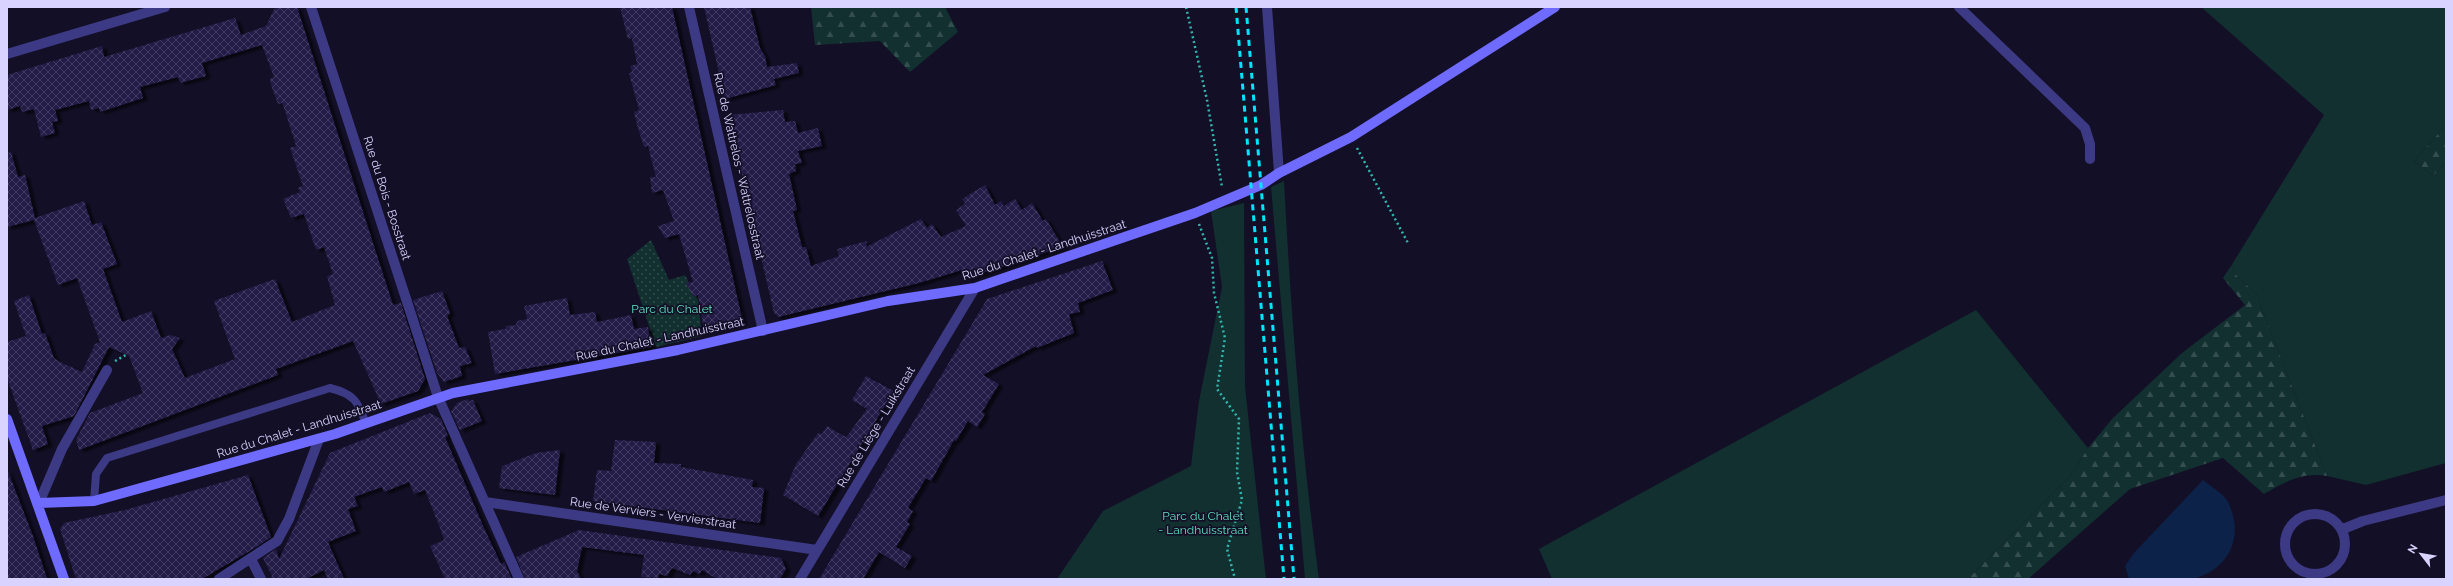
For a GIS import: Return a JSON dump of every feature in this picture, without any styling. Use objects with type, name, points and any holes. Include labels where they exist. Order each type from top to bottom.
[{"type":"street","points":[[7,54],[165,7]]},
{"type":"street","name":"Rue du Bois - Bosstraat","points":[[311,7],[438,397],[519,579]]},
{"type":"street","name":"Rue de Wattrelos - Wattrelosstraat","points":[[689,7],[763,331]]},
{"type":"street","points":[[1267,7],[1279,173]]},
{"type":"street","name":"Rue du Chalet - Landhuisstraat","points":[[38,503],[94,501],[319,439],[366,424],[438,397],[763,331],[888,301],[975,288],[1195,213],[1261,185],[1279,173],[1351,137],[1555,7]]},
{"type":"street","points":[[1959,7],[2085,128],[2090,144],[2090,159]]},
{"type":"street","name":"Rue de Liège - Luikstraat","points":[[800,579],[975,288]]},
{"type":"street","points":[[38,503],[62,449],[107,370]]},
{"type":"street","points":[[7,419],[64,579]]},
{"type":"street","points":[[219,579],[252,560],[277,541],[289,519],[319,439]]},
{"type":"street","points":[[2342,529],[2363,521],[2446,500]]},
{"type":"street","name":"Rue de Verviers - Vervierstraat","points":[[485,502],[817,550]]},
{"type":"street","points":[[2321,513],[2334,519],[2342,529],[2346,542],[2343,556],[2335,567],[2323,573],[2309,574],[2297,568],[2288,558],[2284,545],[2287,531],[2295,520],[2308,514],[2321,513]]},
{"type":"street","points":[[252,560],[261,579]]},
{"type":"lane","points":[[94,501],[96,474],[107,458],[330,388],[348,392],[361,410],[366,424]]},
{"type":"path","points":[[1186,7],[1208,100],[1224,200]]},
{"type":"path","points":[[1351,137],[1408,243]]},
{"type":"path","points":[[1195,213],[1212,258],[1214,293],[1225,338],[1217,389],[1239,419],[1237,472],[1242,500],[1227,549],[1235,579]]},
{"type":"path","points":[[117,359],[126,355]]},
{"type":"green space","points":[[811,7],[945,7],[958,32],[910,72],[880,41],[815,45]]},
{"type":"green space","points":[[2201,7],[2446,7],[2446,125],[2414,161],[2433,176],[2446,162],[2446,463],[2366,485],[2327,476],[2256,294],[2237,276],[2231,266],[2324,115]]},
{"type":"green space","points":[[2446,125],[2446,162],[2433,176],[2414,161]]},
{"type":"green space","points":[[1284,181],[1297,380],[1319,579],[1305,579],[1271,187]]},
{"type":"green space","name":"Parc du Chalet - Landhuisstraat","points":[[1244,203],[1245,387],[1266,579],[1057,579],[1103,511],[1191,466],[1199,401],[1222,287],[1211,211]]},
{"type":"green space","name":"Parc du Chalet","points":[[651,240],[669,280],[685,275],[698,300],[702,336],[656,347],[627,259]]},
{"type":"green space","points":[[2231,266],[2237,276],[2256,294],[2327,476],[2310,475],[2294,479],[2264,494],[2223,458],[2130,489],[2028,579],[1968,579],[2071,475],[2088,448],[2112,419],[2182,353],[2245,305],[2223,278]]},
{"type":"green space","points":[[1976,310],[2088,448],[2071,475],[1968,579],[1552,579],[1539,549]]},
{"type":"water","points":[[2203,480],[2226,499],[2233,514],[2235,526],[2234,537],[2226,558],[2209,573],[2197,578],[2174,581],[2129,579],[2125,566],[2134,553]]},
{"type":"building","points":[[275,7],[297,7],[393,305],[401,303],[425,379],[418,391],[381,404],[353,341],[276,369],[278,375],[79,450],[76,440],[90,413],[143,393],[129,356],[109,347],[74,416],[42,426],[48,444],[33,450],[7,378],[7,342],[26,336],[14,301],[29,295],[42,334],[45,333],[54,358],[58,361],[82,372],[95,344],[100,342],[77,278],[58,285],[34,220],[7,227],[7,153],[11,152],[18,177],[25,175],[35,218],[84,201],[92,225],[101,222],[117,264],[103,269],[122,322],[151,311],[161,338],[170,335],[180,338],[172,349],[185,378],[235,359],[214,301],[275,279],[292,322],[335,305],[327,276],[333,274],[324,247],[316,250],[304,214],[291,218],[283,199],[300,192],[298,188],[303,186],[290,148],[296,146],[282,103],[278,104],[271,85],[270,79],[274,77],[262,45],[202,63],[206,76],[180,83],[178,77],[140,87],[143,98],[100,112],[99,108],[91,110],[89,101],[55,110],[58,121],[52,122],[55,133],[41,137],[34,109],[22,112],[20,106],[7,110],[7,75],[102,46],[104,57],[235,18],[241,35],[266,26]]},
{"type":"building","points":[[620,7],[672,7],[743,323],[704,331],[698,295],[693,296],[686,283],[693,282],[679,234],[665,238],[658,226],[674,221],[663,190],[652,193],[650,177],[656,177],[648,146],[644,147],[637,125],[634,112],[639,110],[629,73],[632,72],[630,66],[637,64],[632,38],[628,39]]},
{"type":"building","points":[[704,7],[750,7],[760,48],[765,56],[767,67],[797,63],[799,73],[774,79],[776,85],[725,99]]},
{"type":"building","points":[[783,110],[785,122],[795,121],[798,133],[818,128],[822,146],[798,151],[802,163],[795,164],[796,171],[789,174],[797,210],[793,211],[802,247],[806,247],[811,266],[839,256],[837,249],[867,241],[866,247],[921,219],[927,228],[932,224],[941,237],[966,226],[956,210],[965,204],[962,199],[985,185],[995,205],[1001,201],[1004,206],[1015,199],[1022,210],[1032,203],[1043,221],[1046,219],[1063,247],[967,278],[962,270],[919,283],[778,317],[774,313],[728,115]]},
{"type":"building","points":[[1102,261],[1113,290],[1078,303],[1080,312],[1069,314],[1074,333],[1037,348],[1036,346],[983,375],[999,384],[982,412],[985,414],[977,427],[968,421],[956,441],[954,440],[931,481],[926,478],[908,508],[913,511],[907,522],[910,524],[896,547],[912,556],[905,568],[879,552],[863,579],[819,579],[987,299]]},
{"type":"building","points":[[442,291],[450,313],[447,316],[459,348],[465,347],[472,363],[460,366],[462,376],[444,382],[437,373],[413,300]]},
{"type":"building","points":[[567,298],[570,315],[595,312],[597,322],[631,315],[634,329],[648,327],[651,347],[495,374],[488,332],[505,329],[506,326],[516,325],[517,321],[527,319],[524,306]]},
{"type":"building","points":[[866,376],[894,391],[818,516],[783,495],[796,464],[818,433],[822,434],[827,426],[846,437],[867,409],[852,400]]},
{"type":"building","points":[[468,399],[469,401],[473,400],[482,421],[460,430],[451,411],[457,403]]},
{"type":"building","points":[[430,413],[441,419],[448,436],[445,437],[484,528],[501,564],[504,562],[512,579],[445,579],[430,546],[444,540],[440,528],[425,490],[414,494],[409,482],[384,492],[382,487],[354,497],[358,506],[348,509],[356,531],[328,542],[344,579],[328,579],[324,570],[306,579],[270,579],[272,576],[263,558],[276,549],[279,559],[330,453]]},
{"type":"building","points":[[615,440],[656,442],[654,463],[681,464],[681,467],[753,480],[752,487],[764,488],[760,523],[593,501],[597,470],[611,471]]},
{"type":"building","points":[[560,450],[555,495],[499,488],[502,466],[536,453]]},
{"type":"building","points":[[7,469],[33,536],[47,579],[7,579]]},
{"type":"building","points":[[248,475],[271,537],[258,546],[202,579],[76,579],[60,529],[64,523],[125,510]]},
{"type":"building","points":[[579,530],[781,558],[786,569],[780,579],[717,579],[702,570],[699,574],[693,571],[690,575],[672,568],[667,576],[659,574],[658,578],[641,577],[644,555],[582,547],[577,571],[581,579],[525,579],[516,557]]},
{"type":"railway","points":[[1236,7],[1284,579]]},
{"type":"railway","points":[[1246,7],[1294,579]]}]
